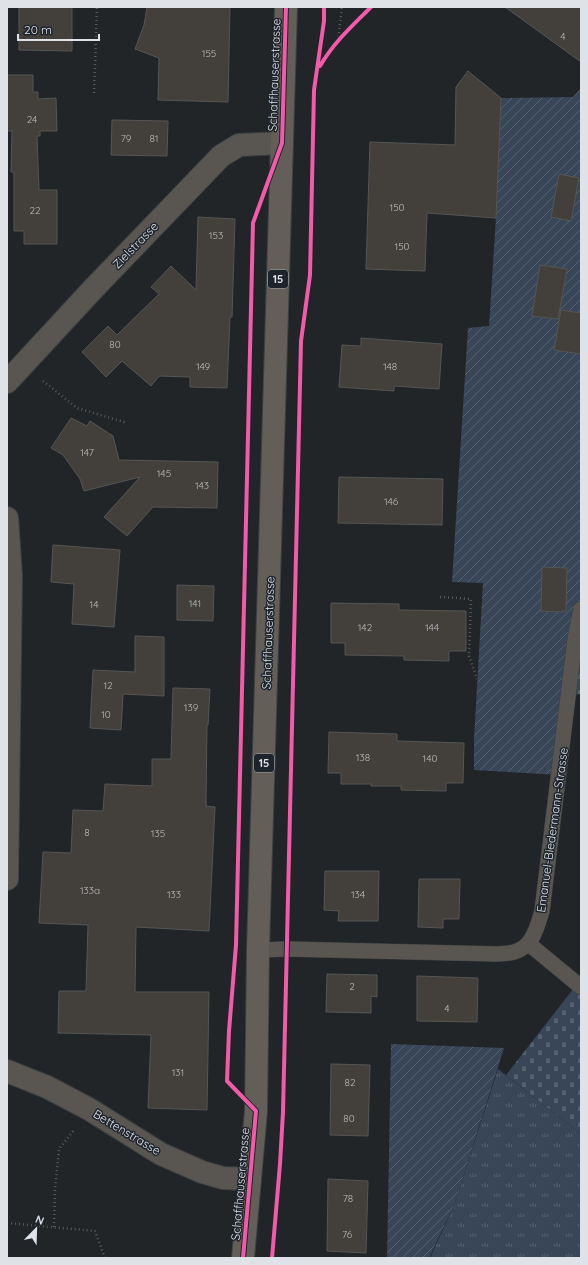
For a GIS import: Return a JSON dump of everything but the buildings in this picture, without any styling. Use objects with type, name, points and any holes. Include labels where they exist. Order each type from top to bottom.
[{"type":"main road","name":"Schaffhauserstrasse","points":[[244,1258],[256,1111],[258,950],[274,458],[286,7]]},
{"type":"street","name":"Zielstrasse","points":[[7,382],[94,288],[221,156],[239,144],[282,143]]},
{"type":"street","points":[[7,518],[11,575],[7,879]]},
{"type":"street","name":"Bettenstrasse","points":[[7,1071],[48,1087],[88,1109],[161,1154],[202,1172],[223,1178],[250,1179]]},
{"type":"lane","name":"Emanuel-Biedermann-Strasse","points":[[529,944],[542,911],[575,639],[581,609]]},
{"type":"lane","points":[[258,950],[287,949],[498,954],[515,952],[529,944],[581,987]]},
{"type":"path","points":[[94,93],[97,7]]},
{"type":"path","points":[[338,41],[342,7]]},
{"type":"path","points":[[40,379],[77,408],[126,423]]},
{"type":"path","points":[[440,597],[471,599],[469,656],[477,679]]},
{"type":"path","points":[[54,1227],[55,1189],[59,1149],[78,1124]]},
{"type":"path","points":[[7,1223],[95,1231],[105,1258]]},
{"type":"green space","points":[[581,88],[581,609],[560,775],[474,770],[474,739],[483,583],[452,582],[468,328],[489,326],[496,218],[501,98],[573,97]]},
{"type":"green space","points":[[581,609],[581,694],[569,695]]},
{"type":"green space","points":[[581,979],[581,1134],[506,1075]]},
{"type":"green space","points":[[391,1044],[504,1048],[455,1203],[429,1258],[387,1258]]},
{"type":"green space","points":[[498,1069],[581,1134],[581,1258],[430,1258],[455,1203]]},
{"type":"cycle path","points":[[243,1258],[256,1111],[227,1081],[229,1031],[236,945],[253,223],[282,143],[286,7]]},
{"type":"cycle path","points":[[272,1258],[283,1112],[301,341],[310,275],[314,90],[324,21],[324,7]]},
{"type":"cycle path","points":[[320,66],[337,42],[371,7]]}]
